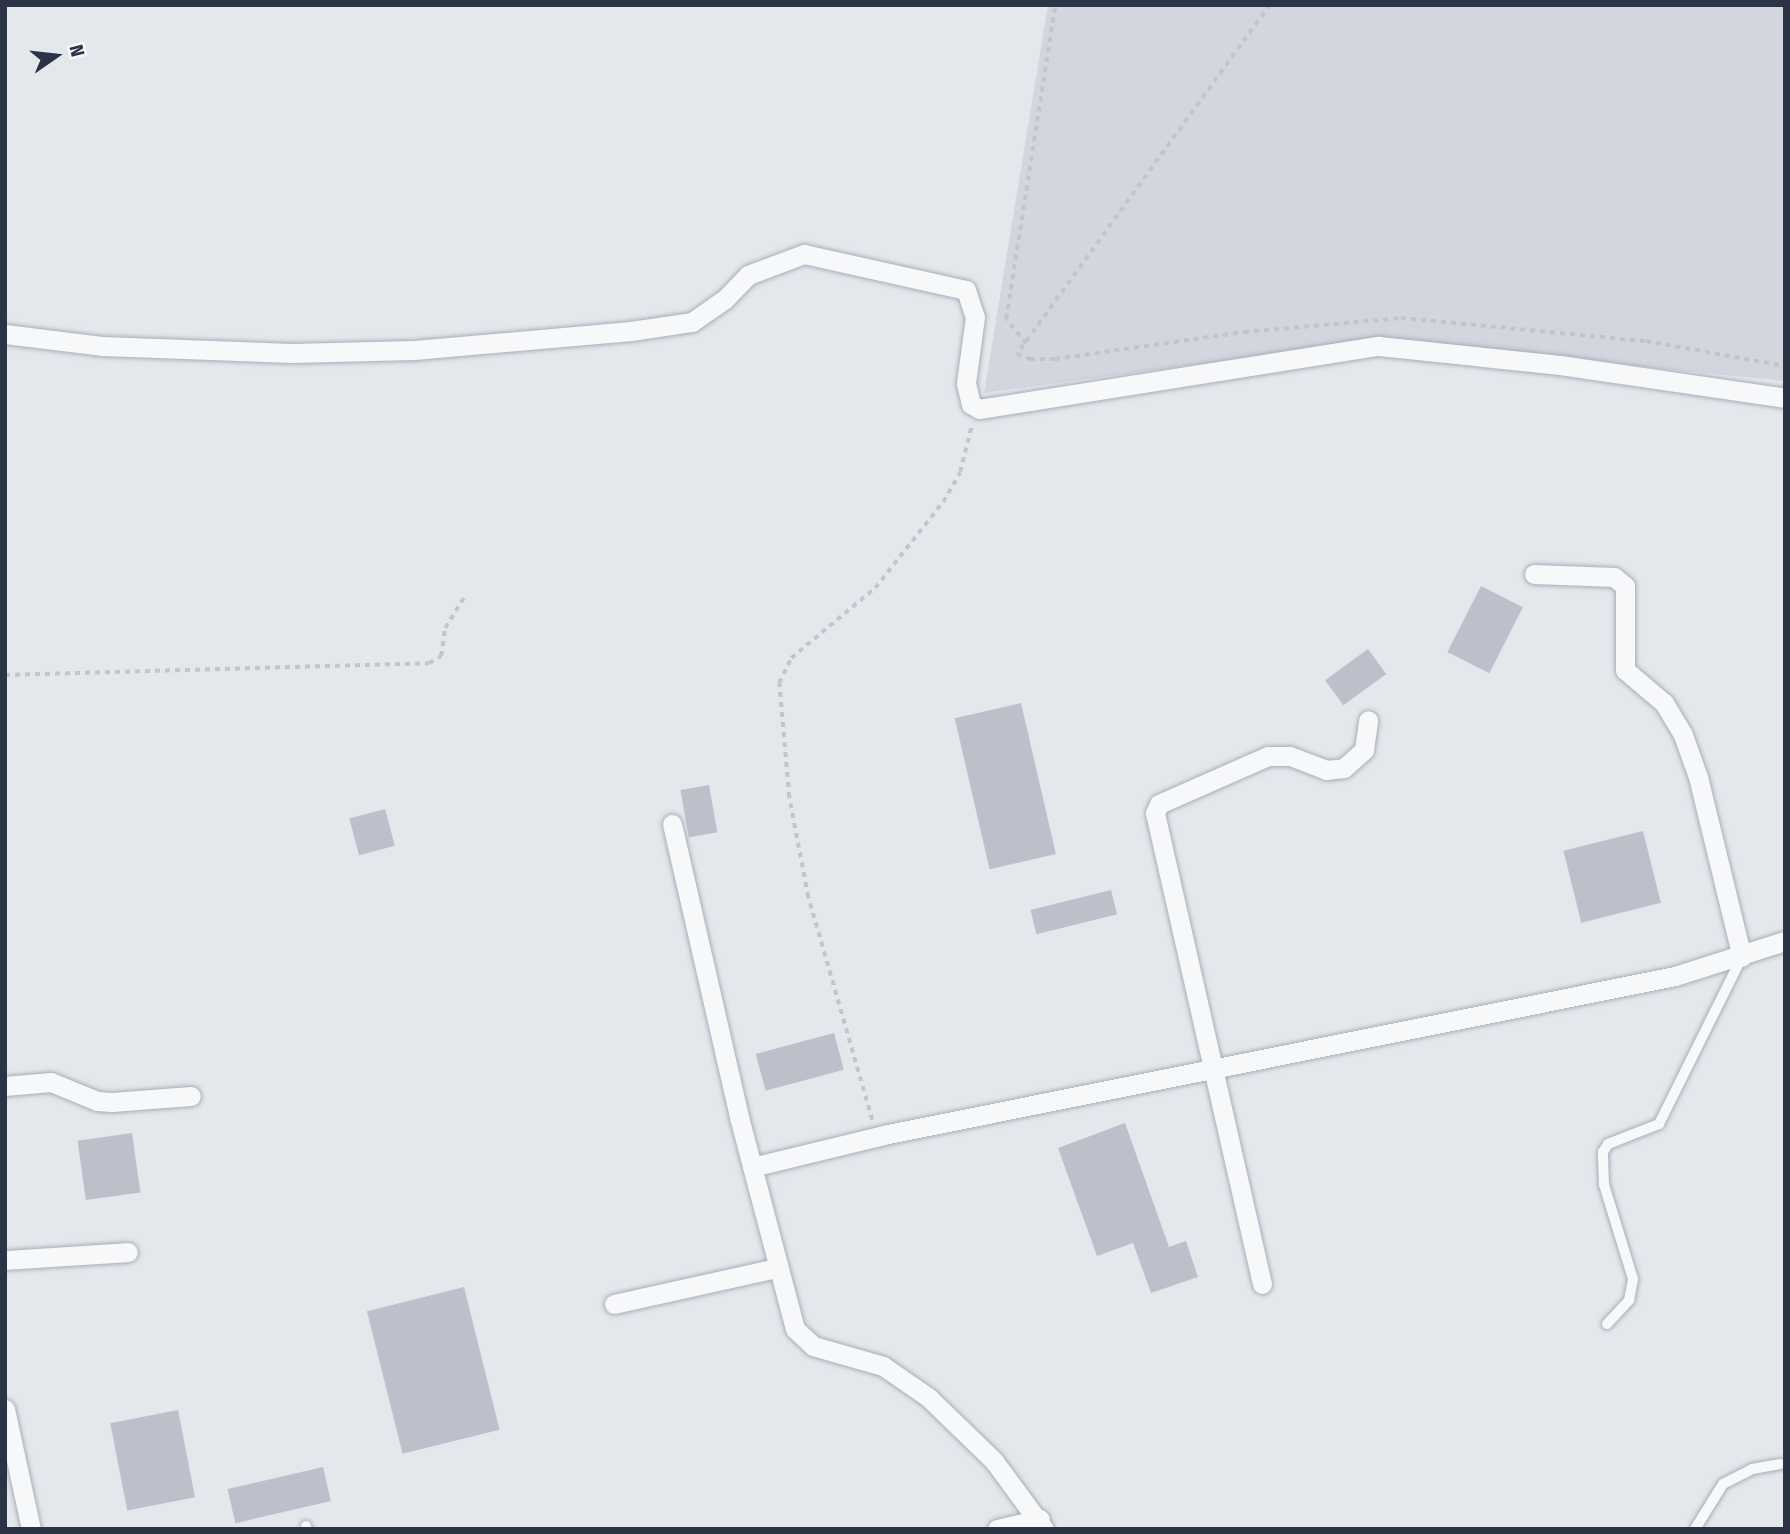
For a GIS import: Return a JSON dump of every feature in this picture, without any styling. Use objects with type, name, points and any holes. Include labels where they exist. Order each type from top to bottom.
[{"type":"street","points":[[5,334],[103,346],[292,353],[414,350],[631,331],[692,322],[724,300],[748,275],[767,264],[804,254],[966,290],[975,317],[966,383],[975,409],[1379,346],[1560,365],[1785,398]]},
{"type":"street","points":[[1534,574],[1614,577],[1625,586],[1625,670],[1664,704],[1683,735],[1698,777],[1742,957]]},
{"type":"street","points":[[1262,1284],[1157,809],[1232,769],[1268,756],[1290,756],[1326,770],[1344,768],[1364,750],[1368,720]]},
{"type":"street","points":[[672,824],[790,1318],[802,1338],[901,1376],[948,1414],[994,1461],[1042,1524]]},
{"type":"street","points":[[752,1167],[877,1136],[1675,976],[1742,957],[1785,941]]},
{"type":"street","points":[[5,1086],[51,1082],[97,1101],[112,1102],[191,1096]]},
{"type":"street","points":[[5,1260],[128,1252]]},
{"type":"street","points":[[614,1304],[776,1268]]},
{"type":"street","points":[[5,1409],[9,1458],[31,1529]]},
{"type":"street","points":[[997,1529],[1042,1524]]},
{"type":"lane","points":[[1607,1324],[1629,1300],[1633,1279],[1604,1185],[1603,1152],[1608,1144],[1659,1124],[1742,957]]},
{"type":"lane","points":[[1695,1529],[1723,1484],[1752,1469],[1781,1464]]},
{"type":"path","points":[[1026,344],[1006,319],[1055,5]]},
{"type":"path","points":[[1017,354],[1270,5]]},
{"type":"path","points":[[877,1136],[808,897],[789,797],[779,683],[792,658],[875,588],[943,502],[960,472],[975,409]]},
{"type":"path","points":[[5,675],[429,663],[441,656],[445,628],[466,594]]},
{"type":"shaded area","points":[[1048,5],[1785,5],[1785,381],[1376,340],[984,393]]},
{"type":"building","points":[[1481,586],[1523,607],[1489,673],[1447,652]]},
{"type":"building","points":[[1368,649],[1386,674],[1343,705],[1325,680]]},
{"type":"building","points":[[1021,703],[1056,854],[990,869],[955,718]]},
{"type":"building","points":[[709,785],[717,832],[689,837],[680,790]]},
{"type":"building","points":[[385,809],[395,846],[359,855],[349,819]]},
{"type":"building","points":[[1643,831],[1661,903],[1581,923],[1563,851]]},
{"type":"building","points":[[1111,890],[1117,914],[1037,934],[1030,910]]},
{"type":"building","points":[[834,1033],[844,1070],[766,1091],[756,1054]]},
{"type":"building","points":[[1125,1123],[1169,1247],[1186,1241],[1198,1277],[1151,1293],[1133,1243],[1097,1256],[1058,1148]]},
{"type":"building","points":[[132,1133],[140,1192],[86,1200],[78,1141]]},
{"type":"building","points":[[464,1287],[500,1430],[403,1454],[367,1311]]},
{"type":"building","points":[[178,1410],[195,1497],[127,1511],[110,1423]]},
{"type":"building","points":[[323,1467],[331,1501],[235,1523],[228,1489]]}]
